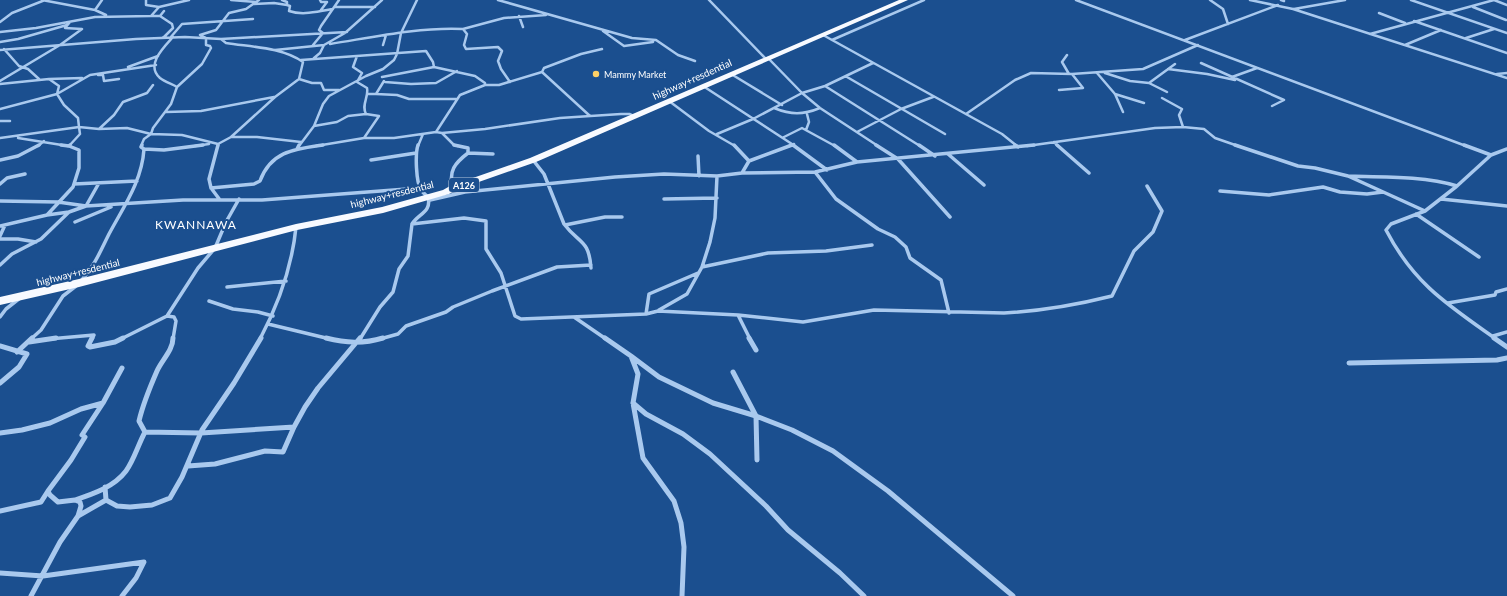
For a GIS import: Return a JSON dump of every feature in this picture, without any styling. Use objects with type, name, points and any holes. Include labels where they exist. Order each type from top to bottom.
[{"type":"highway","name":"highway+resdential","points":[[0,301],[78,283],[296,227],[383,210],[429,198],[533,160],[767,58],[905,0]]},
{"type":"street","points":[[0,22],[12,13],[44,0],[95,10],[108,16]]},
{"type":"street","points":[[95,10],[102,0]]},
{"type":"street","points":[[146,0],[146,5],[159,7],[189,0]]},
{"type":"street","points":[[231,0],[288,5]]},
{"type":"street","points":[[282,0],[287,2],[290,6],[289,11],[293,13],[334,8],[375,7]]},
{"type":"street","points":[[320,0],[321,2],[327,2],[320,10]]},
{"type":"street","points":[[323,33],[319,30],[339,0]]},
{"type":"street","points":[[330,44],[347,32],[382,0]]},
{"type":"street","points":[[298,149],[301,142],[314,126],[322,104],[329,96],[366,76],[383,69],[394,60],[397,54],[401,33],[417,0]]},
{"type":"street","points":[[498,0],[632,38],[657,41],[678,55],[695,61]]},
{"type":"street","points":[[709,0],[802,93],[820,108],[898,159],[950,217]]},
{"type":"street","points":[[832,40],[924,0]]},
{"type":"street","points":[[1076,0],[1491,155]]},
{"type":"street","points":[[1210,0],[1223,9],[1228,24]]},
{"type":"street","points":[[1250,0],[1284,6],[1507,78]]},
{"type":"street","points":[[1283,0],[1284,6]]},
{"type":"street","points":[[1293,9],[1345,0]]},
{"type":"street","points":[[1411,0],[1506,32]]},
{"type":"street","points":[[1370,34],[1405,23],[1449,12],[1473,8],[1494,0],[1507,5]]},
{"type":"street","points":[[206,38],[200,35],[216,30],[224,21],[225,16],[229,13],[246,9],[256,2]]},
{"type":"street","points":[[1185,41],[1278,5]]},
{"type":"street","points":[[151,16],[159,7]]},
{"type":"street","points":[[1473,8],[1506,20]]},
{"type":"street","points":[[160,16],[164,11]]},
{"type":"street","points":[[1379,13],[1405,23]]},
{"type":"street","points":[[274,50],[330,44],[448,27],[463,29],[504,18],[519,16],[553,15]]},
{"type":"street","points":[[0,32],[108,16],[160,16],[172,24],[173,28],[163,38]]},
{"type":"street","points":[[519,16],[523,27]]},
{"type":"street","points":[[176,87],[157,75],[156,64],[158,56],[182,24],[253,18]]},
{"type":"street","points":[[1413,21],[1507,53]]},
{"type":"street","points":[[0,42],[18,39],[67,25],[70,22]]},
{"type":"street","points":[[0,81],[82,30],[80,28],[66,29],[65,28],[67,25]]},
{"type":"street","points":[[463,29],[467,34],[464,45],[466,49],[498,47],[502,51],[498,61],[501,69],[510,82]]},
{"type":"street","points":[[601,29],[624,46],[657,41]]},
{"type":"street","points":[[1466,38],[1494,29]]},
{"type":"street","points":[[1405,45],[1441,30]]},
{"type":"street","points":[[0,36],[5,31]]},
{"type":"street","points":[[0,50],[115,40],[172,37],[221,39],[347,32]]},
{"type":"street","points":[[313,45],[323,33]]},
{"type":"street","points":[[383,45],[386,35]]},
{"type":"street","points":[[823,35],[1002,134],[1018,147]]},
{"type":"street","points":[[17,352],[40,330],[64,296],[90,272],[137,181],[145,159],[144,149],[141,147],[144,139],[151,134],[153,128],[166,112],[173,99],[176,87],[202,64],[211,48],[210,46],[206,45],[206,38]]},
{"type":"street","points":[[144,149],[164,150],[218,144],[231,137],[275,97],[299,79],[303,62],[296,56],[274,50],[226,43],[221,39]]},
{"type":"street","points":[[314,59],[320,53],[324,44]]},
{"type":"street","points":[[966,114],[1024,75],[1039,72],[1070,74],[1103,73],[1142,69],[1198,45]]},
{"type":"street","points":[[4,49],[19,66],[23,67],[38,79]]},
{"type":"street","points":[[436,132],[460,95],[485,85],[499,85],[542,72],[544,68],[581,54],[602,49]]},
{"type":"street","points":[[301,60],[426,51],[433,62],[434,67]]},
{"type":"street","points":[[111,80],[122,69],[158,56]]},
{"type":"street","points":[[357,56],[353,67],[362,73],[357,82]]},
{"type":"street","points":[[1059,90],[1083,88],[1070,74],[1062,62],[1067,56]]},
{"type":"street","points":[[716,134],[753,119],[782,105],[802,93],[847,77],[873,63]]},
{"type":"street","points":[[1201,63],[1284,100],[1272,106]]},
{"type":"street","points":[[0,108],[57,94],[85,78],[101,72],[156,64]]},
{"type":"street","points":[[1149,83],[1175,64]]},
{"type":"street","points":[[382,77],[434,67],[474,76],[485,83],[485,85]]},
{"type":"street","points":[[1232,77],[1258,68]]},
{"type":"street","points":[[383,69],[380,76],[384,82]]},
{"type":"street","points":[[1168,70],[1207,74],[1245,83]]},
{"type":"street","points":[[384,82],[411,84],[436,83],[457,71]]},
{"type":"street","points":[[542,72],[590,116]]},
{"type":"street","points":[[1097,73],[1116,94],[1123,112]]},
{"type":"street","points":[[1103,73],[1130,81],[1149,83],[1167,92]]},
{"type":"street","points":[[731,74],[782,105]]},
{"type":"street","points":[[1492,74],[1507,74]]},
{"type":"street","points":[[0,86],[38,79],[85,78],[103,75],[104,80],[119,79]]},
{"type":"street","points":[[847,77],[945,134]]},
{"type":"street","points":[[49,79],[59,86],[57,94],[64,105],[78,118],[80,134],[69,146]]},
{"type":"street","points":[[299,79],[312,83],[321,83],[324,90],[339,90]]},
{"type":"street","points":[[357,82],[367,88],[368,92],[364,110],[366,114]]},
{"type":"street","points":[[376,94],[384,82]]},
{"type":"street","points":[[99,129],[114,115],[123,102],[147,93],[152,85]]},
{"type":"street","points":[[703,86],[753,119],[784,137],[827,170]]},
{"type":"street","points":[[825,86],[879,121],[910,138],[935,156]]},
{"type":"street","points":[[367,94],[397,95],[409,99],[456,99]]},
{"type":"street","points":[[1116,94],[1144,103]]},
{"type":"street","points":[[166,112],[201,111],[275,97]]},
{"type":"street","points":[[857,132],[901,109],[933,97]]},
{"type":"street","points":[[1162,98],[1182,109],[1179,115],[1183,127]]},
{"type":"street","points":[[669,101],[709,131],[734,145],[749,161]]},
{"type":"street","points":[[774,108],[789,114],[807,114],[820,108]]},
{"type":"street","points":[[314,126],[337,122],[348,116],[377,114],[379,116],[364,138]]},
{"type":"street","points":[[211,188],[254,184],[260,181],[264,170],[272,160],[298,149],[364,138],[394,138],[436,132],[442,133],[485,129],[560,118],[622,114],[630,114],[634,116]]},
{"type":"street","points":[[806,130],[809,122],[807,114]]},
{"type":"street","points":[[0,121],[10,122]]},
{"type":"street","points":[[0,138],[79,127],[99,129],[127,128],[151,134],[182,135],[212,144]]},
{"type":"street","points":[[429,198],[465,192],[548,183],[664,174],[717,176],[742,173],[815,172],[857,162],[935,156],[1018,147],[1155,128],[1183,127],[1204,129],[1215,138],[1298,166],[1348,176],[1425,211]]},
{"type":"street","points":[[784,137],[802,128],[834,145],[857,162]]},
{"type":"street","points":[[442,133],[454,145],[468,148],[468,153]]},
{"type":"street","points":[[423,134],[416,152],[420,188],[429,198]]},
{"type":"street","points":[[9,136],[45,141],[69,146],[79,150],[80,164],[74,184],[47,215]]},
{"type":"street","points":[[231,137],[257,137],[301,142]]},
{"type":"street","points":[[0,160],[15,159],[31,151],[45,141]]},
{"type":"street","points":[[1054,142],[1089,173]]},
{"type":"street","points":[[218,144],[209,180],[211,188],[220,200]]},
{"type":"street","points":[[742,173],[749,161],[794,144]]},
{"type":"street","points":[[1507,149],[1491,155],[1457,186],[1425,211],[1391,224],[1386,230],[1405,264],[1426,287],[1507,347]]},
{"type":"street","points":[[371,160],[416,152]]},
{"type":"street","points":[[454,188],[450,180],[454,163],[468,153],[493,154]]},
{"type":"street","points":[[948,154],[984,184]]},
{"type":"street","points":[[698,156],[699,176]]},
{"type":"street","points":[[268,324],[318,337],[357,343],[377,341],[398,334],[406,326],[446,312],[453,307],[504,286],[557,267],[591,266],[590,249],[565,225],[551,197],[548,183],[533,160]]},
{"type":"street","points":[[815,172],[836,199],[878,230],[895,238],[906,247],[910,258],[941,280],[949,313]]},
{"type":"street","points":[[0,184],[7,178],[25,174]]},
{"type":"street","points":[[412,224],[464,218],[486,221],[486,248],[501,273],[515,316],[522,319],[646,314],[667,307],[687,294],[702,267],[710,242],[715,218],[717,176]]},
{"type":"street","points":[[1348,176],[1391,176],[1444,182],[1457,186]]},
{"type":"street","points":[[74,184],[137,181]]},
{"type":"street","points":[[0,226],[47,215],[69,212],[86,206],[99,183]]},
{"type":"street","points":[[658,311],[738,315],[803,322],[874,310],[949,313],[1026,312],[1076,305],[1112,296],[1134,251],[1153,232],[1162,211],[1147,186]]},
{"type":"street","points":[[1220,191],[1269,195],[1323,187],[1340,192],[1367,194],[1383,192]]},
{"type":"street","points":[[0,201],[58,202],[86,206],[183,200],[262,200],[420,188]]},
{"type":"street","points":[[188,466],[215,464],[265,451],[283,452],[301,412],[317,388],[357,343],[376,317],[379,308],[391,296],[401,266],[405,264],[409,252],[409,236],[413,221],[422,216],[427,209],[429,198]]},
{"type":"street","points":[[664,198],[717,198]]},
{"type":"street","points":[[29,342],[71,336],[94,335],[88,346],[90,347],[115,342],[166,316],[198,268],[215,248],[239,199]]},
{"type":"street","points":[[1441,199],[1507,206]]},
{"type":"street","points":[[75,222],[114,205]]},
{"type":"street","points":[[0,265],[6,258],[36,242],[47,234],[69,212]]},
{"type":"street","points":[[1416,214],[1479,257]]},
{"type":"street","points":[[565,225],[605,217],[622,217]]},
{"type":"street","points":[[0,236],[5,225]]},
{"type":"street","points":[[106,500],[116,506],[156,504],[171,497],[188,466],[206,422],[234,383],[273,316],[286,281],[296,240],[296,227]]},
{"type":"street","points":[[0,239],[18,239],[36,242]]},
{"type":"street","points":[[702,267],[768,253],[826,251],[872,245]]},
{"type":"street","points":[[646,314],[649,294],[698,272]]},
{"type":"street","points":[[227,287],[286,281]]},
{"type":"street","points":[[1447,304],[1495,295],[1496,292],[1507,288]]},
{"type":"street","points":[[0,315],[22,297]]},
{"type":"street","points":[[209,301],[233,309],[273,316]]},
{"type":"street","points":[[738,315],[743,328],[756,350]]},
{"type":"street","points":[[145,432],[139,422],[142,409],[158,370],[169,354],[174,338],[176,322],[174,317],[166,316]]},
{"type":"street","points":[[573,316],[632,356],[659,377],[713,403],[756,416],[792,430],[834,451],[888,491],[1013,596]]},
{"type":"street","points":[[1492,336],[1507,332]]},
{"type":"street","points":[[0,346],[27,354],[25,360],[9,377],[0,383]]},
{"type":"street","points":[[632,356],[638,374],[633,403],[643,458],[674,501],[681,523],[684,547],[682,596]]},
{"type":"street","points":[[1349,364],[1497,360],[1507,358]]},
{"type":"street","points":[[0,511],[41,502],[52,484],[71,460],[85,437],[82,435],[104,403],[122,368]]},
{"type":"street","points":[[734,372],[756,416],[757,460]]},
{"type":"street","points":[[1,433],[22,430],[50,423],[81,409],[104,403]]},
{"type":"street","points":[[633,403],[641,411],[653,419],[689,439],[705,450],[761,501],[790,533],[839,571],[864,596]]},
{"type":"street","points":[[145,432],[201,433],[294,427]]},
{"type":"street","points":[[48,491],[50,495],[58,502],[75,500],[105,488],[121,476],[126,470],[145,432]]},
{"type":"street","points":[[105,488],[106,500]]},
{"type":"street","points":[[32,596],[60,542],[78,516],[81,506],[80,502],[75,500]]},
{"type":"street","points":[[78,516],[106,500]]},
{"type":"street","points":[[0,573],[43,576],[144,562],[136,578],[122,596]]},
{"type":"place","name":"Mammy Market","points":[[596,74]]},
{"type":"district","name":"KWANNAWA","points":[[196,224]]}]
